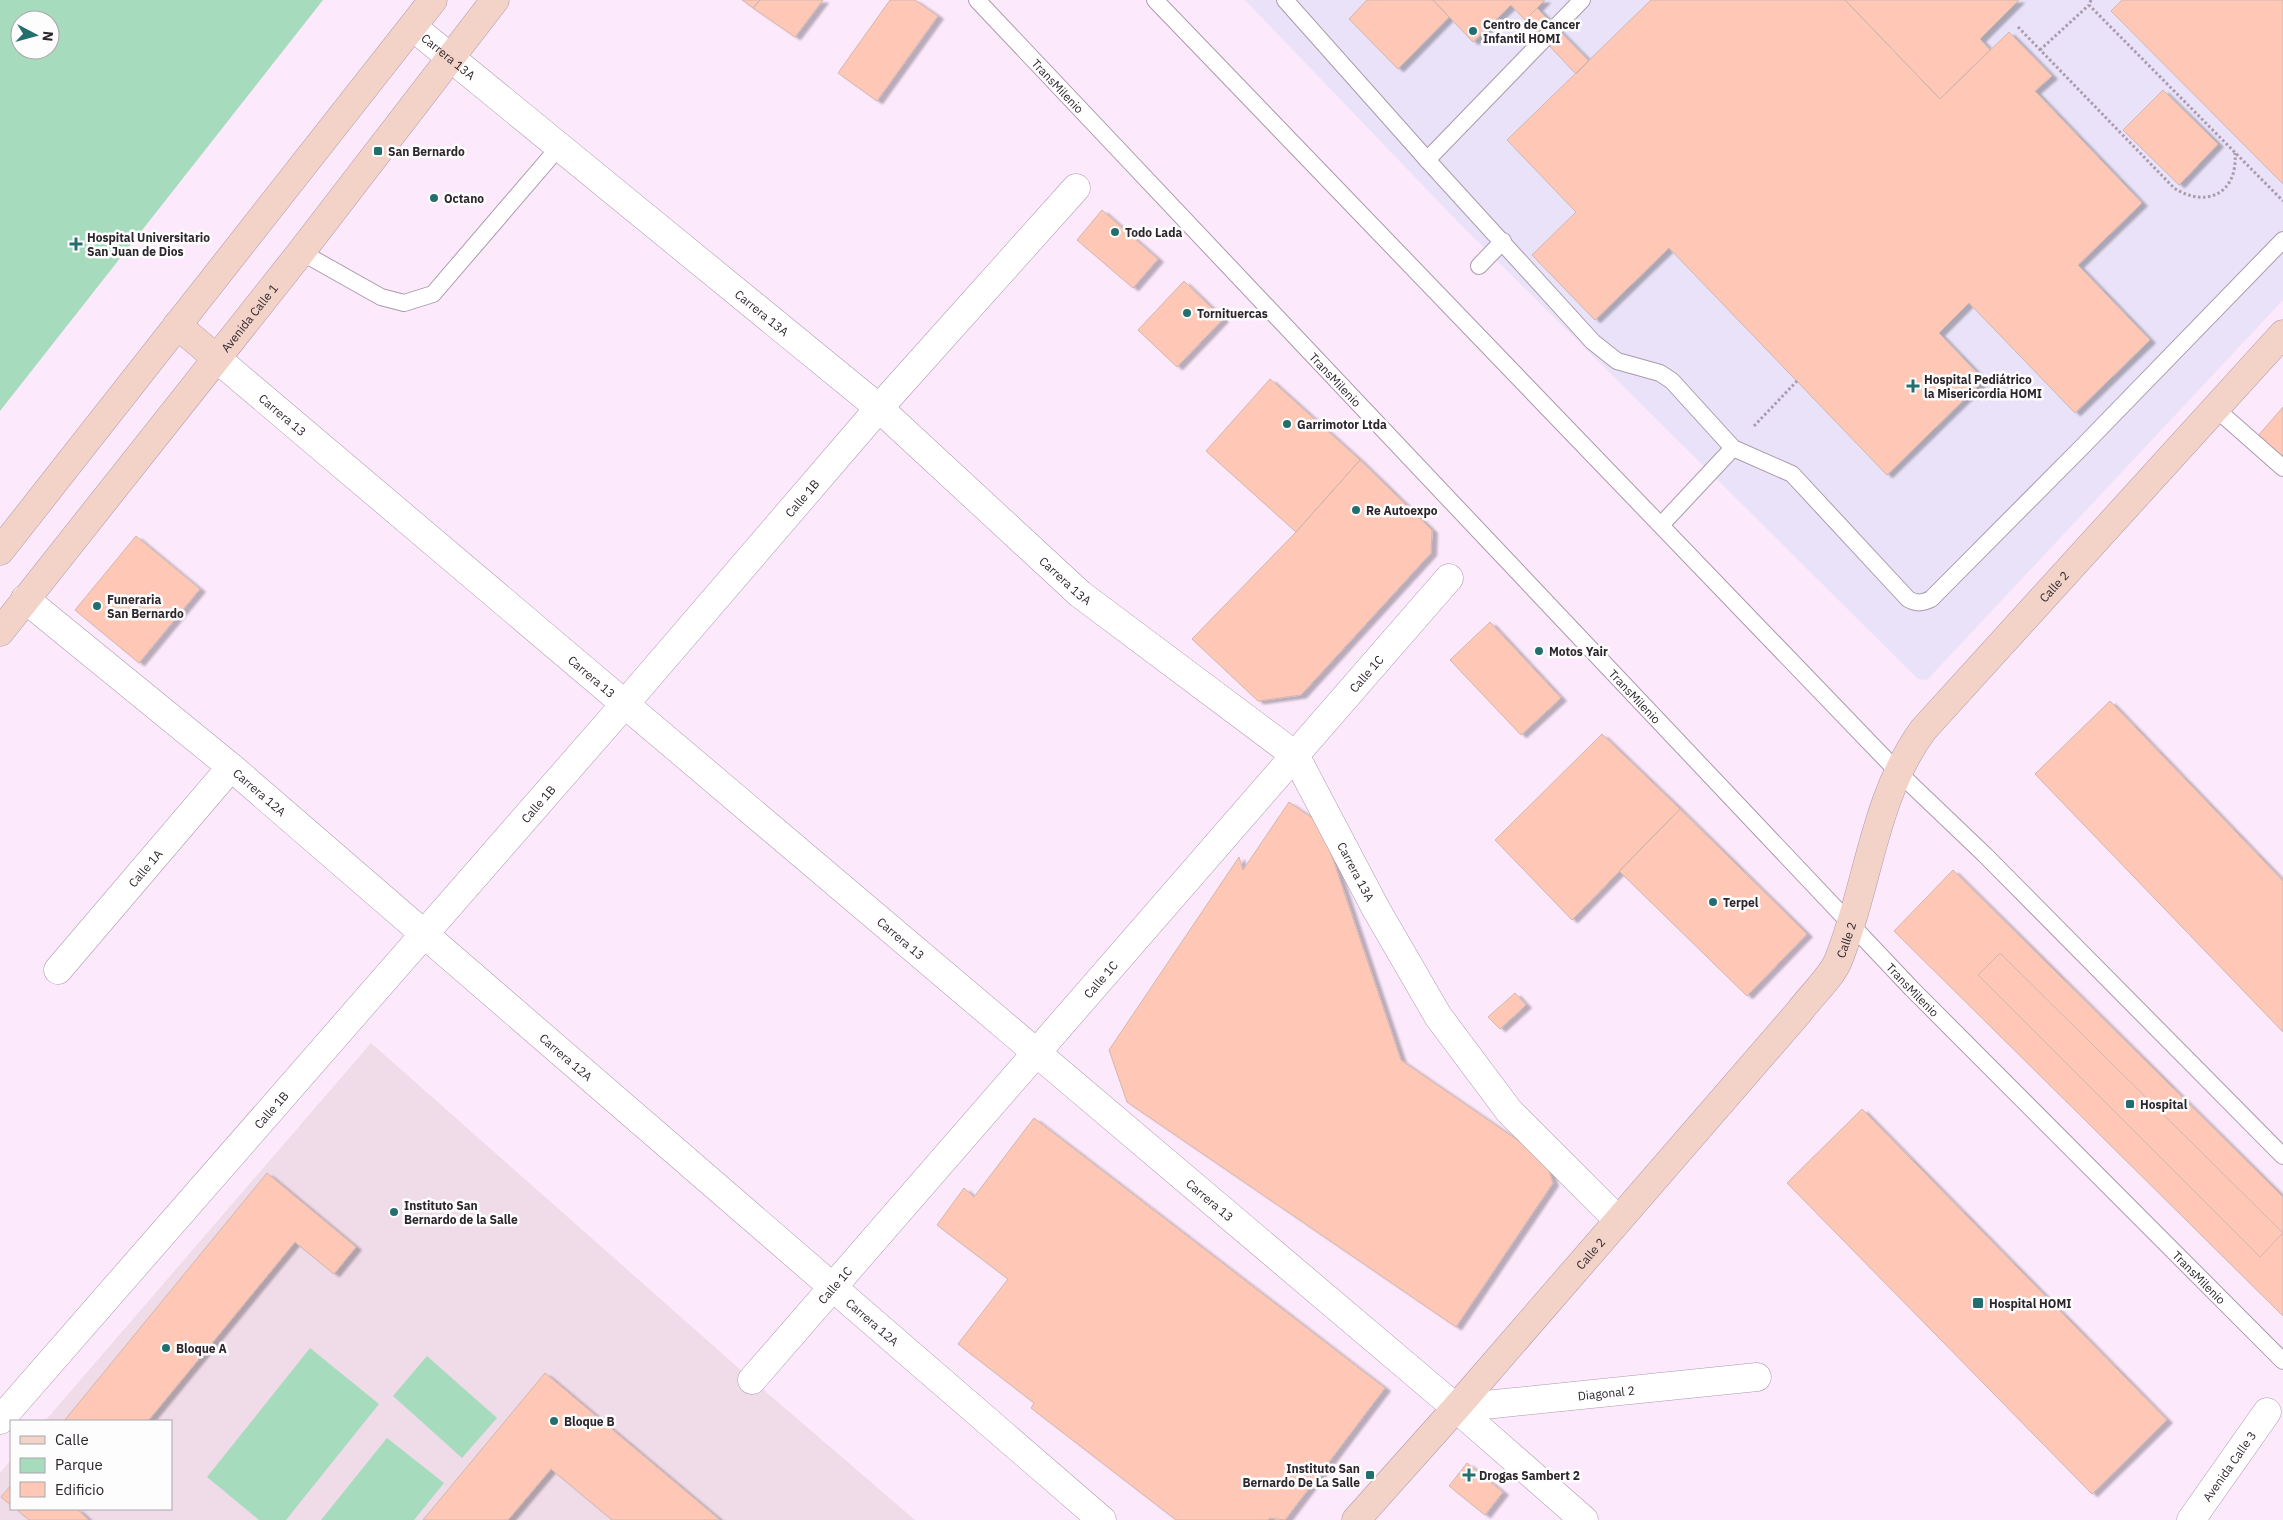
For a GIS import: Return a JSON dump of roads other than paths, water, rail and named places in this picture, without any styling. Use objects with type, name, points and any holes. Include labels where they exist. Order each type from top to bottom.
[{"type":"main road","points":[[0,551],[433,0]]},
{"type":"main road","name":"Avenida Calle 1","points":[[0,632],[215,357],[300,252],[495,0]]},
{"type":"main road","points":[[178,325],[215,357]]},
{"type":"main road","name":"Calle 2","points":[[1356,1520],[1456,1408],[1799,1012],[1838,963],[1881,814],[1897,771],[1923,730],[2283,334]]},
{"type":"street","name":"Carrera 13A","points":[[413,27],[879,408],[1080,594],[1295,755],[1376,909],[1438,1016],[1509,1112],[1617,1220]]},
{"type":"street","name":"Calle 1B","points":[[0,1420],[624,705],[879,408],[1076,188]]},
{"type":"street","name":"Carrera 13","points":[[215,357],[1035,1054],[1456,1408],[1584,1520]]},
{"type":"street","name":"Calle 1C","points":[[752,1380],[1449,578]]},
{"type":"street","name":"Carrera 12A","points":[[25,600],[231,767],[1102,1520]]},
{"type":"street","name":"Calle 1A","points":[[58,970],[231,767]]},
{"type":"street","name":"Diagonal 2","points":[[1456,1408],[1757,1377]]},
{"type":"street","name":"Avenida Calle 3","points":[[2191,1520],[2267,1412]]},
{"type":"lane","name":"TransMilenio","points":[[977,0],[1912,989],[2283,1361]]},
{"type":"lane","points":[[1155,0],[1897,771],[1986,855],[2283,1156]]},
{"type":"lane","points":[[1285,0],[1427,160],[1606,354],[1629,366],[1660,374],[1672,381],[1733,448],[1792,474],[1908,600],[1915,603],[1924,602],[1931,598],[2069,461],[2283,240]]},
{"type":"lane","points":[[1427,160],[1582,0]]},
{"type":"lane","points":[[300,252],[381,297],[404,303],[433,294],[560,147]]},
{"type":"lane","points":[[1479,266],[1503,241]]},
{"type":"lane","points":[[2215,408],[2283,468]]},
{"type":"lane","points":[[1661,525],[1733,448]]},
{"type":"place","name":"Centro de Cancer Infantil HOMI","points":[[1473,31]]},
{"type":"place","name":"San Bernardo","points":[[378,151]]},
{"type":"place","name":"Octano","points":[[434,198]]},
{"type":"place","name":"Todo Lada","points":[[1115,232]]},
{"type":"place","name":"Hospital Universitario San Juan de Dios","points":[[76,244]]},
{"type":"place","name":"Tornituercas","points":[[1187,313]]},
{"type":"place","name":"Hospital Pediátrico la Misericordia HOMI","points":[[1913,386]]},
{"type":"place","name":"Garrimotor Ltda","points":[[1287,424]]},
{"type":"place","name":"Re Autoexpo","points":[[1356,510]]},
{"type":"place","name":"Funeraria San Bernardo","points":[[97,606]]},
{"type":"place","name":"Motos Yair","points":[[1539,651]]},
{"type":"place","name":"Terpel","points":[[1713,902]]},
{"type":"place","name":"Hospital","points":[[2130,1104]]},
{"type":"place","name":"Instituto San Bernardo de la Salle","points":[[394,1212]]},
{"type":"place","name":"Hospital HOMI","points":[[1978,1303]]},
{"type":"place","name":"Bloque A","points":[[166,1348]]},
{"type":"place","name":"Bloque B","points":[[554,1421]]},
{"type":"place","name":"Instituto San Bernardo De La Salle","points":[[1370,1475]]},
{"type":"place","name":"Drogas Sambert 2","points":[[1469,1475]]}]
